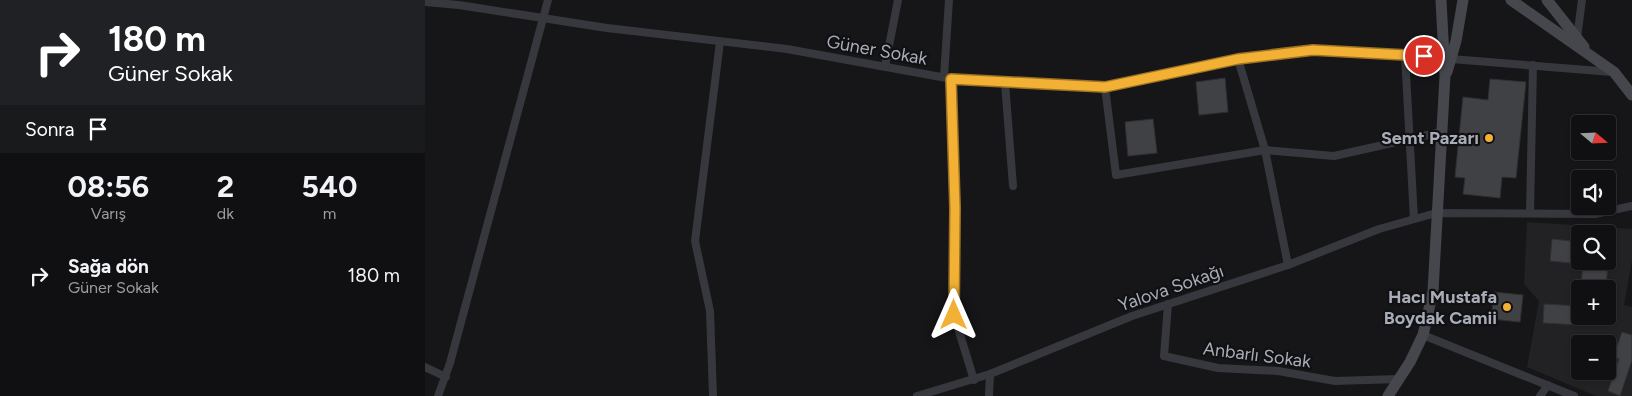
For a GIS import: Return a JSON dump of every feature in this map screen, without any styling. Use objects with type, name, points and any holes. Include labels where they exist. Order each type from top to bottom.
[{"type":"street","points":[[438,396],[446,377],[548,0]]},
{"type":"street","points":[[885,66],[898,0]]},
{"type":"street","points":[[949,0],[948,78],[955,208],[954,315],[974,380]]},
{"type":"street","points":[[1441,0],[1447,58]]},
{"type":"street","points":[[1389,396],[1423,335],[1433,291],[1445,76],[1447,58],[1463,0]]},
{"type":"street","points":[[1511,0],[1614,72],[1632,96]]},
{"type":"street","points":[[1547,0],[1591,56]]},
{"type":"street","points":[[1577,38],[1581,0]]},
{"type":"street","name":"Güner Sokak","points":[[425,2],[720,42],[787,49],[948,78],[1005,82],[1105,87],[1238,59],[1313,50],[1447,58],[1614,72]]},
{"type":"street","points":[[713,396],[710,311],[695,240],[720,42]]},
{"type":"street","points":[[1405,55],[1414,219]]},
{"type":"street","points":[[1238,59],[1265,150],[1288,265]]},
{"type":"street","points":[[1530,214],[1533,66]]},
{"type":"street","points":[[1005,82],[1013,186]]},
{"type":"street","points":[[1105,87],[1116,175],[1265,150],[1334,156],[1441,132]]},
{"type":"street","name":"Yalova Sokağı","points":[[917,396],[974,380],[1132,316],[1288,265],[1379,229],[1436,213],[1595,214],[1632,206]]},
{"type":"street","name":"Anbarlı Sokak","points":[[1168,304],[1164,356],[1218,368],[1279,370],[1335,381],[1399,379]]},
{"type":"street","points":[[1423,335],[1574,396]]},
{"type":"street","points":[[425,368],[446,377]]},
{"type":"street","points":[[989,396],[990,374]]},
{"type":"street","points":[[1539,396],[1548,385]]},
{"type":"shaded area","points":[[1527,222],[1572,225],[1571,270],[1616,270],[1616,228],[1632,229],[1632,260],[1624,305],[1632,307],[1632,396],[1596,396],[1527,367],[1539,301],[1524,284]]},
{"type":"building","points":[[1225,78],[1228,112],[1199,115],[1196,82]]},
{"type":"building","name":"Semt Pazarı","points":[[1490,79],[1526,82],[1516,178],[1502,177],[1500,198],[1463,194],[1465,178],[1455,177],[1463,97],[1488,100]]},
{"type":"building","points":[[1153,119],[1157,153],[1128,156],[1125,122]]},
{"type":"building","points":[[1552,239],[1571,241],[1571,263],[1550,261]]},
{"type":"building","points":[[1582,270],[1607,270],[1607,280],[1582,280]]},
{"type":"building","name":"Hacı Mustafa Boydak Camii","points":[[1494,292],[1523,295],[1520,322],[1491,319]]},
{"type":"building","points":[[1544,304],[1571,306],[1571,325],[1543,323]]},
{"type":"building","points":[[1622,332],[1632,335],[1632,360],[1620,396],[1608,391],[1612,380],[1616,380],[1616,368],[1619,359],[1616,358],[1616,349]]},
{"type":"place","name":"Semt Pazarı","points":[[1489,138]]},
{"type":"place","name":"Hacı Mustafa Boydak Camii","points":[[1507,307]]},
{"type":"route","points":[[954,315],[955,208],[951,79],[1105,87],[1238,59],[1313,50],[1424,56]]}]
